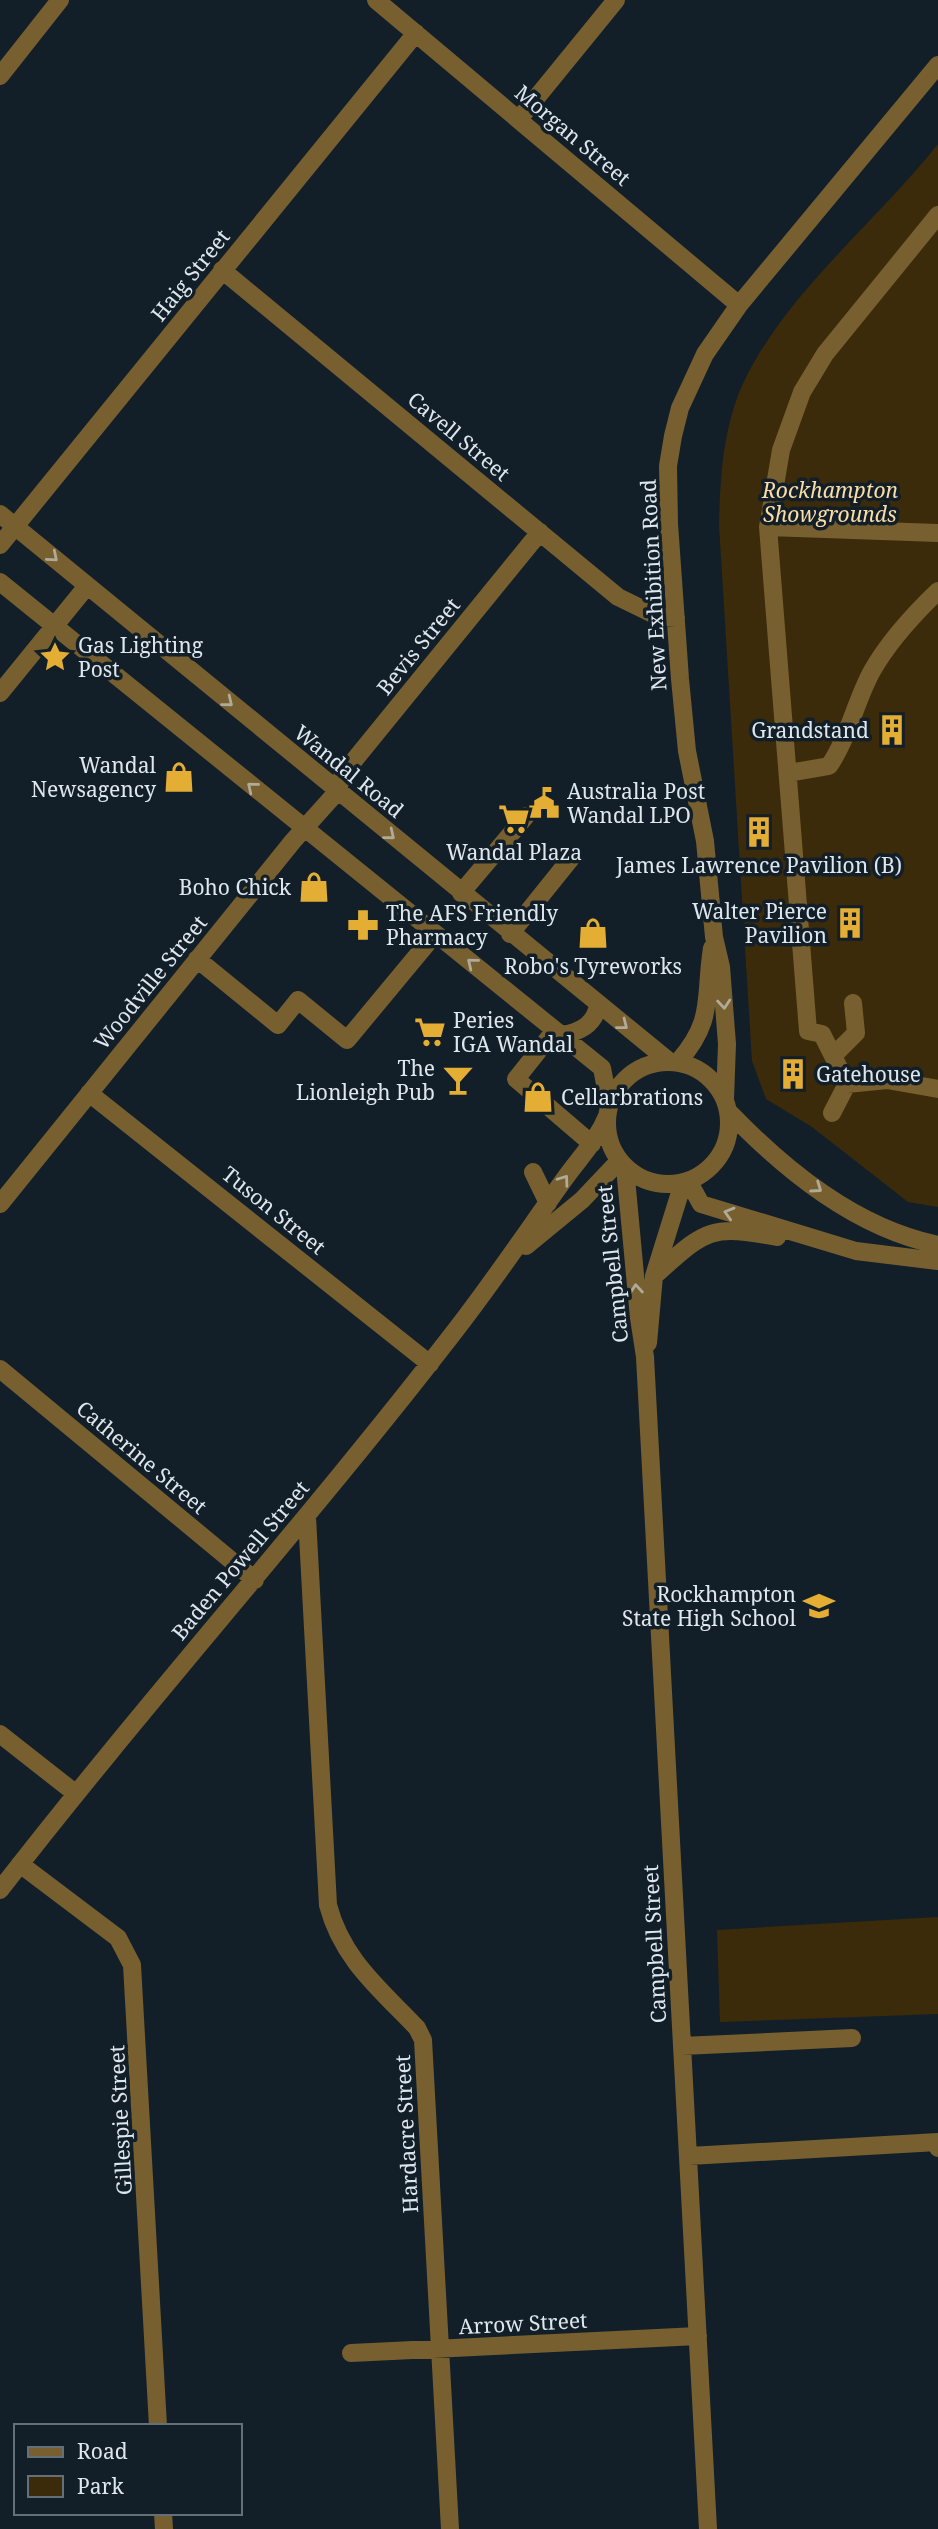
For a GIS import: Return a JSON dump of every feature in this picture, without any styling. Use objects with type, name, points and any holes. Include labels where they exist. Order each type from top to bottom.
[{"type":"street","points":[[0,76],[60,0]]},
{"type":"street","name":"Morgan Street","points":[[376,0],[739,305]]},
{"type":"street","points":[[519,119],[616,0]]},
{"type":"street","name":"Haig Street","points":[[0,545],[416,33]]},
{"type":"street","name":"New Exhibition Road","points":[[727,1106],[727,1044],[721,967],[714,937],[705,841],[687,751],[676,618],[668,466],[673,436],[680,408],[705,354],[739,305],[938,65]]},
{"type":"street","points":[[847,1084],[822,1034],[808,1031],[789,824],[789,773],[768,527],[781,450],[802,392],[825,354],[938,215]]},
{"type":"street","name":"Cavell Street","points":[[222,270],[618,597],[659,617],[676,618]]},
{"type":"street","name":"Wandal Road","points":[[0,514],[598,1006],[674,1062]]},
{"type":"street","points":[[768,527],[938,533]]},
{"type":"street","name":"Bevis Street","points":[[337,792],[343,774],[540,532]]},
{"type":"street","points":[[0,582],[602,1068],[611,1147],[622,1164],[642,1179],[662,1185],[686,1183],[704,1174],[721,1154],[730,1129],[727,1106]]},
{"type":"street","points":[[0,693],[87,586]]},
{"type":"street","points":[[789,773],[829,766],[842,747],[872,672],[902,627],[938,591]]},
{"type":"street","name":"Woodville Street","points":[[0,1203],[197,959],[337,792]]},
{"type":"street","points":[[461,893],[526,816]]},
{"type":"street","points":[[510,933],[572,857]]},
{"type":"street","points":[[197,959],[278,1025],[298,1000],[346,1040],[435,934]]},
{"type":"street","name":"New Exhibition Road","points":[[674,1062],[696,1042],[707,1016],[714,937]]},
{"type":"street","points":[[833,1056],[856,1033],[853,1003]]},
{"type":"street","points":[[592,1144],[516,1079],[559,1032],[583,1029],[593,1020],[598,1006]]},
{"type":"street","points":[[608,1110],[626,1078],[639,1069],[674,1062],[706,1076],[727,1106],[767,1151],[822,1192],[869,1221],[915,1240],[938,1245]]},
{"type":"street","points":[[847,1084],[887,1080],[938,1089]]},
{"type":"street","points":[[832,1113],[847,1084]]},
{"type":"street","name":"Tuson Street","points":[[89,1093],[430,1364]]},
{"type":"street","name":"Baden Powell Street","points":[[0,1890],[75,1793],[255,1580],[430,1364],[512,1257],[592,1144],[608,1110]]},
{"type":"street","name":"Baden Powell Street","points":[[512,1257],[622,1164]]},
{"type":"street","name":"Campbell Street","points":[[622,1164],[645,1357],[708,2529]]},
{"type":"street","points":[[533,1172],[548,1203]]},
{"type":"street","points":[[686,1183],[701,1204],[856,1251]]},
{"type":"street","name":"Campbell Street","points":[[645,1357],[654,1276],[686,1183]]},
{"type":"street","points":[[654,1276],[711,1232],[734,1229],[856,1251],[938,1261]]},
{"type":"street","name":"Catherine Street","points":[[0,1369],[255,1580]]},
{"type":"street","name":"Hardacre Street","points":[[307,1517],[328,1905],[335,1930],[360,1970],[417,2028],[423,2039],[450,2529]]},
{"type":"street","points":[[0,1734],[75,1793]]},
{"type":"street","name":"Gillespie Street","points":[[20,1864],[118,1938],[132,1965],[158,2424]]},
{"type":"street","points":[[682,2046],[852,2038]]},
{"type":"street","points":[[689,2157],[937,2142],[938,2148]]},
{"type":"street","name":"Arrow Street","points":[[351,2353],[440,2351],[698,2336]]},
{"type":"green space","name":"Rockhampton Showgrounds","points":[[938,144],[938,1207],[908,1202],[812,1127],[766,1099],[752,1061],[719,525],[727,434],[735,404],[751,369],[797,300]]},
{"type":"green space","points":[[938,1917],[938,2014],[720,2022],[717,1930]]},
{"type":"place","name":"Gas Lighting Post","points":[[55,657]]},
{"type":"place","name":"Grandstand","points":[[892,730]]},
{"type":"place","name":"Wandal Newsagency","points":[[179,777]]},
{"type":"place","name":"Australia Post Wandal LPO","points":[[544,803]]},
{"type":"place","name":"Wandal Plaza","points":[[514,819]]},
{"type":"place","name":"James Lawrence Pavilion (B)","points":[[759,832]]},
{"type":"place","name":"Boho Chick","points":[[314,887]]},
{"type":"place","name":"Walter Pierce Pavilion","points":[[850,923]]},
{"type":"place","name":"The AFS Friendly Pharmacy","points":[[363,925]]},
{"type":"place","name":"Robo's Tyreworks","points":[[593,933]]},
{"type":"place","name":"Peries IGA Wandal","points":[[430,1032]]},
{"type":"place","name":"Gatehouse","points":[[793,1074]]},
{"type":"place","name":"The Lionleigh Pub","points":[[458,1080]]},
{"type":"place","name":"Cellarbrations","points":[[538,1097]]},
{"type":"place","name":"Rockhampton State High School","points":[[819,1606]]}]
